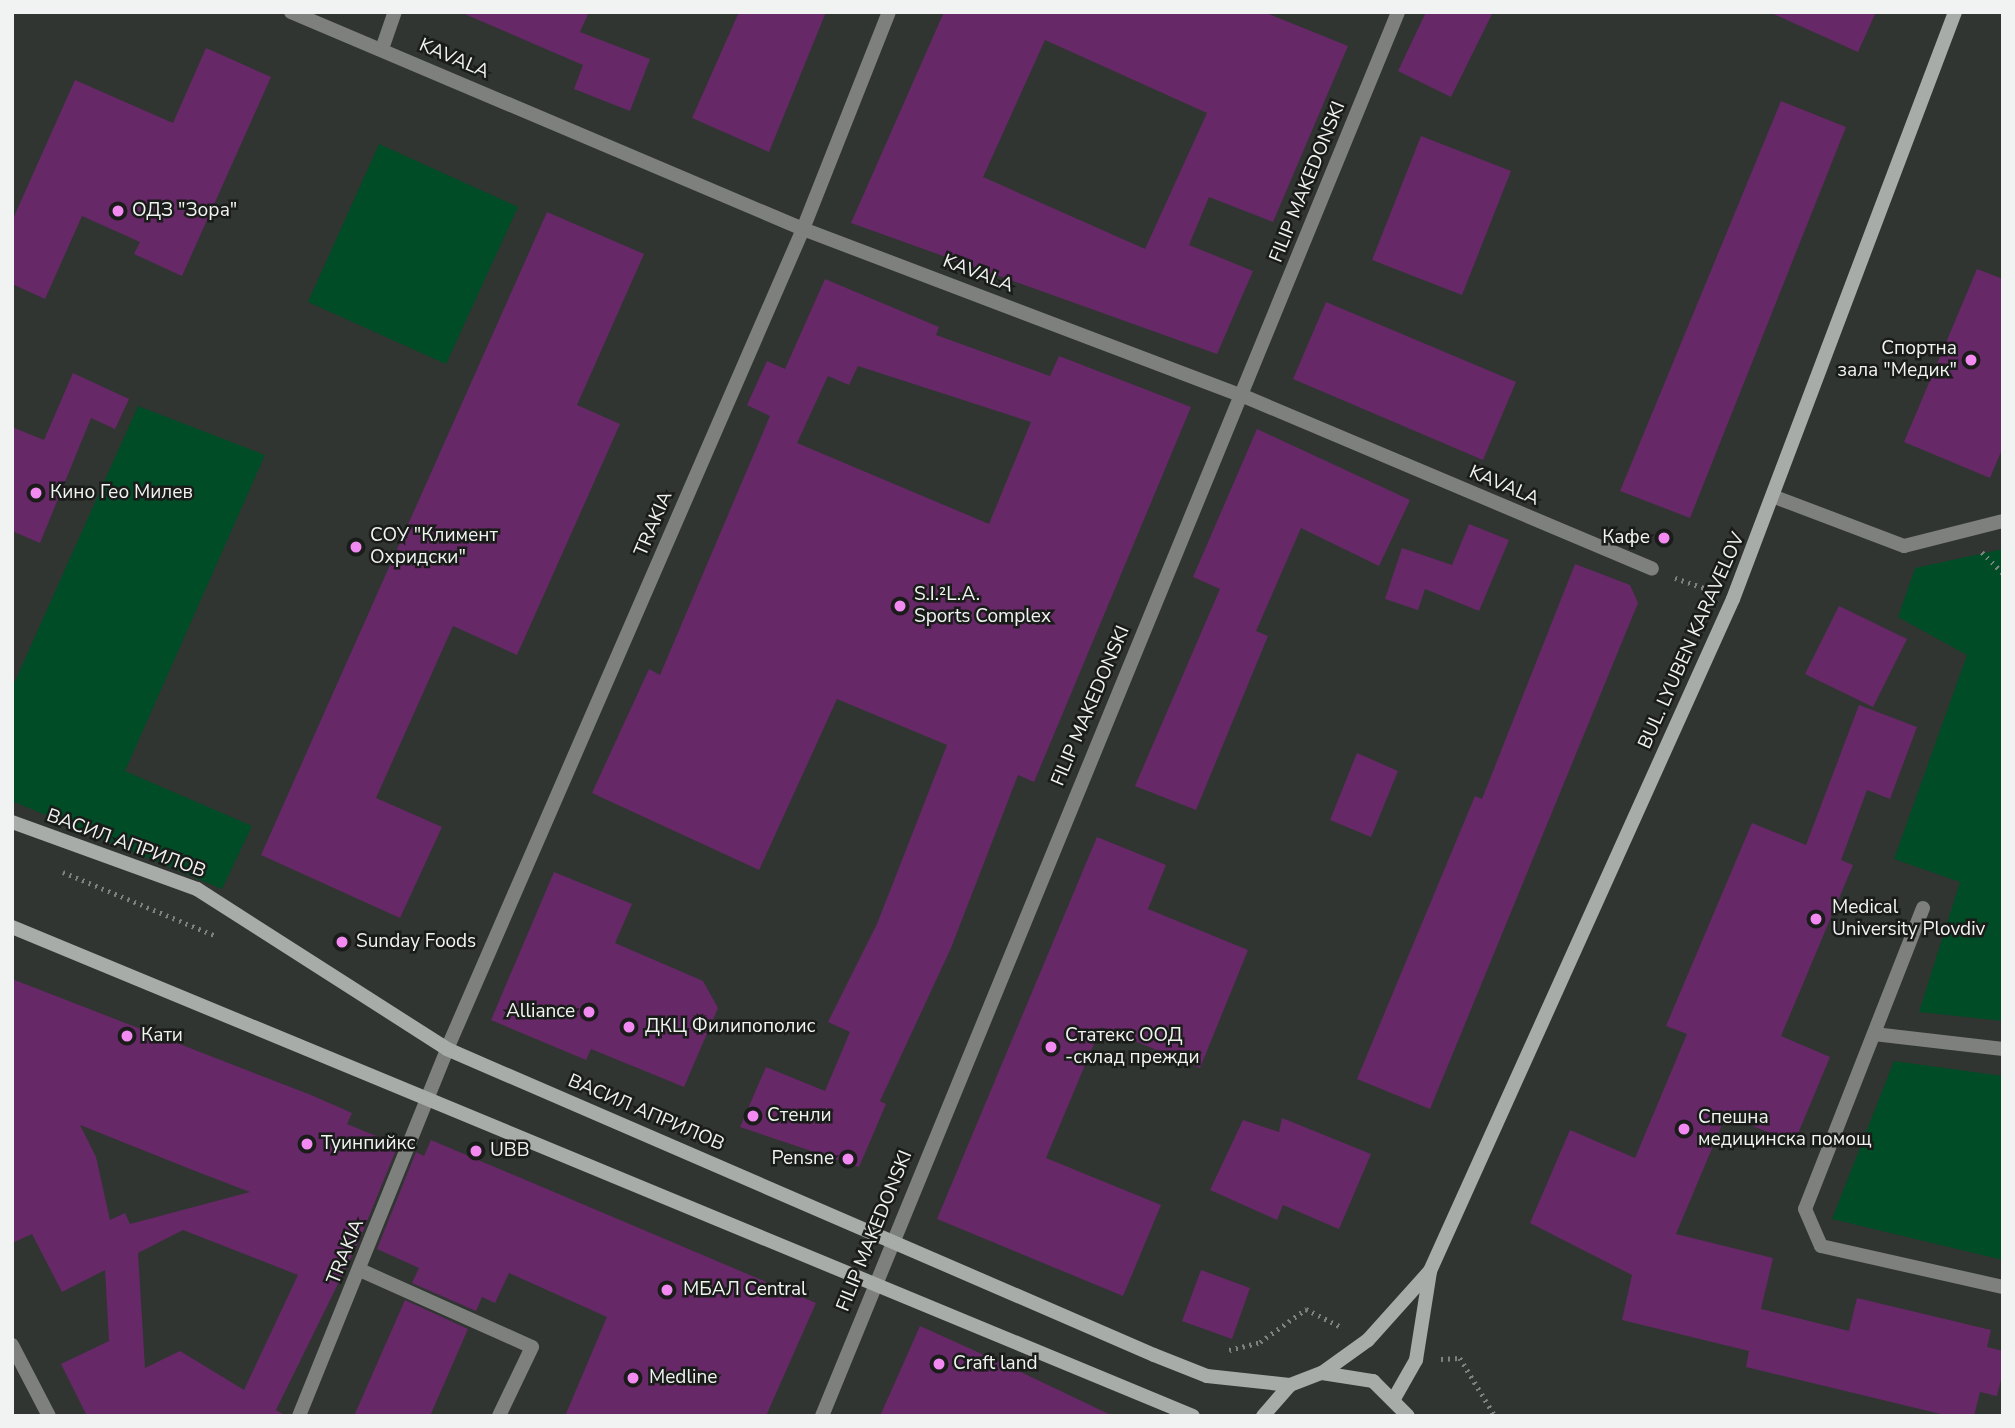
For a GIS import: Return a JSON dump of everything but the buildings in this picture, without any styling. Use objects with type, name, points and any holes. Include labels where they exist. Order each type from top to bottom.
[{"type":"main road","name":"BUL. LYUBEN KARAVELOV","points":[[1395,1397],[1416,1360],[1430,1271],[1733,598],[1774,497],[1955,12]]},
{"type":"main road","name":"ВАСИЛ АПРИЛОВ","points":[[12,822],[197,888],[447,1049],[1206,1376],[1290,1385]]},
{"type":"main road","points":[[12,927],[425,1102],[877,1281],[1193,1416]]},
{"type":"main road","name":"BUL. LYUBEN KARAVELOV","points":[[1322,1373],[1368,1340],[1430,1271]]},
{"type":"main road","points":[[1263,1416],[1290,1385],[1322,1373],[1373,1381],[1395,1397],[1408,1416]]},
{"type":"street","name":"KAVALA","points":[[291,12],[803,229],[1241,395],[1652,569]]},
{"type":"street","points":[[382,49],[396,12]]},
{"type":"street","name":"TRAKIA","points":[[299,1416],[447,1049],[803,229],[889,12]]},
{"type":"street","name":"FILIP MAKEDONSKI","points":[[822,1416],[877,1281],[890,1238],[1398,12]]},
{"type":"street","points":[[1774,497],[1904,546],[2003,522]]},
{"type":"street","points":[[1923,908],[1805,1209],[1821,1246],[2003,1287]]},
{"type":"street","points":[[1874,1034],[2003,1049]]},
{"type":"street","points":[[360,1270],[386,1289],[532,1347],[499,1416]]},
{"type":"street","points":[[12,1345],[49,1416]]},
{"type":"path","points":[[1652,569],[1733,598]]},
{"type":"path","points":[[51,867],[229,942]]},
{"type":"path","points":[[1215,1354],[1260,1342],[1306,1309],[1368,1340]]},
{"type":"path","points":[[1416,1360],[1460,1358],[1495,1416]]},
{"type":"green space","points":[[379,144],[518,207],[446,364],[308,302]]},
{"type":"green space","points":[[138,406],[265,455],[125,771],[252,826],[222,889],[12,801],[12,688]]},
{"type":"green space","points":[[2003,549],[2003,1021],[1919,1012],[1960,882],[1894,859],[1967,655],[1898,617],[1915,568]]},
{"type":"green space","points":[[1894,1061],[2003,1076],[2003,1260],[1832,1219]]},
{"type":"place","name":"ОДЗ \"Зора\"","points":[[118,211]]},
{"type":"place","name":"Спортна зала \"Медик\"","points":[[1971,360]]},
{"type":"place","name":"Кино Гео Милев","points":[[36,493]]},
{"type":"place","name":"Кафе","points":[[1664,538]]},
{"type":"place","name":"СОУ \"Климент Охридски\"","points":[[356,547]]},
{"type":"place","name":"S.I.²L.A. Sports Complex","points":[[900,606]]},
{"type":"place","name":"Medical University Plovdiv","points":[[1816,919]]},
{"type":"place","name":"Sunday Foods","points":[[342,942]]},
{"type":"place","name":"Alliance","points":[[589,1012]]},
{"type":"place","name":"ДКЦ Филипополис","points":[[629,1027]]},
{"type":"place","name":"Кати","points":[[127,1036]]},
{"type":"place","name":"Статекс ООД -склад прежди","points":[[1051,1047]]},
{"type":"place","name":"Стенли","points":[[753,1116]]},
{"type":"place","name":"Спешна медицинска помощ","points":[[1684,1129]]},
{"type":"place","name":"Туинпийкс","points":[[307,1144]]},
{"type":"place","name":"UBB","points":[[476,1151]]},
{"type":"place","name":"Pensne","points":[[848,1159]]},
{"type":"place","name":"МБАЛ Central","points":[[667,1290]]},
{"type":"place","name":"Craft land","points":[[939,1364]]},
{"type":"place","name":"Medline","points":[[633,1378]]}]
